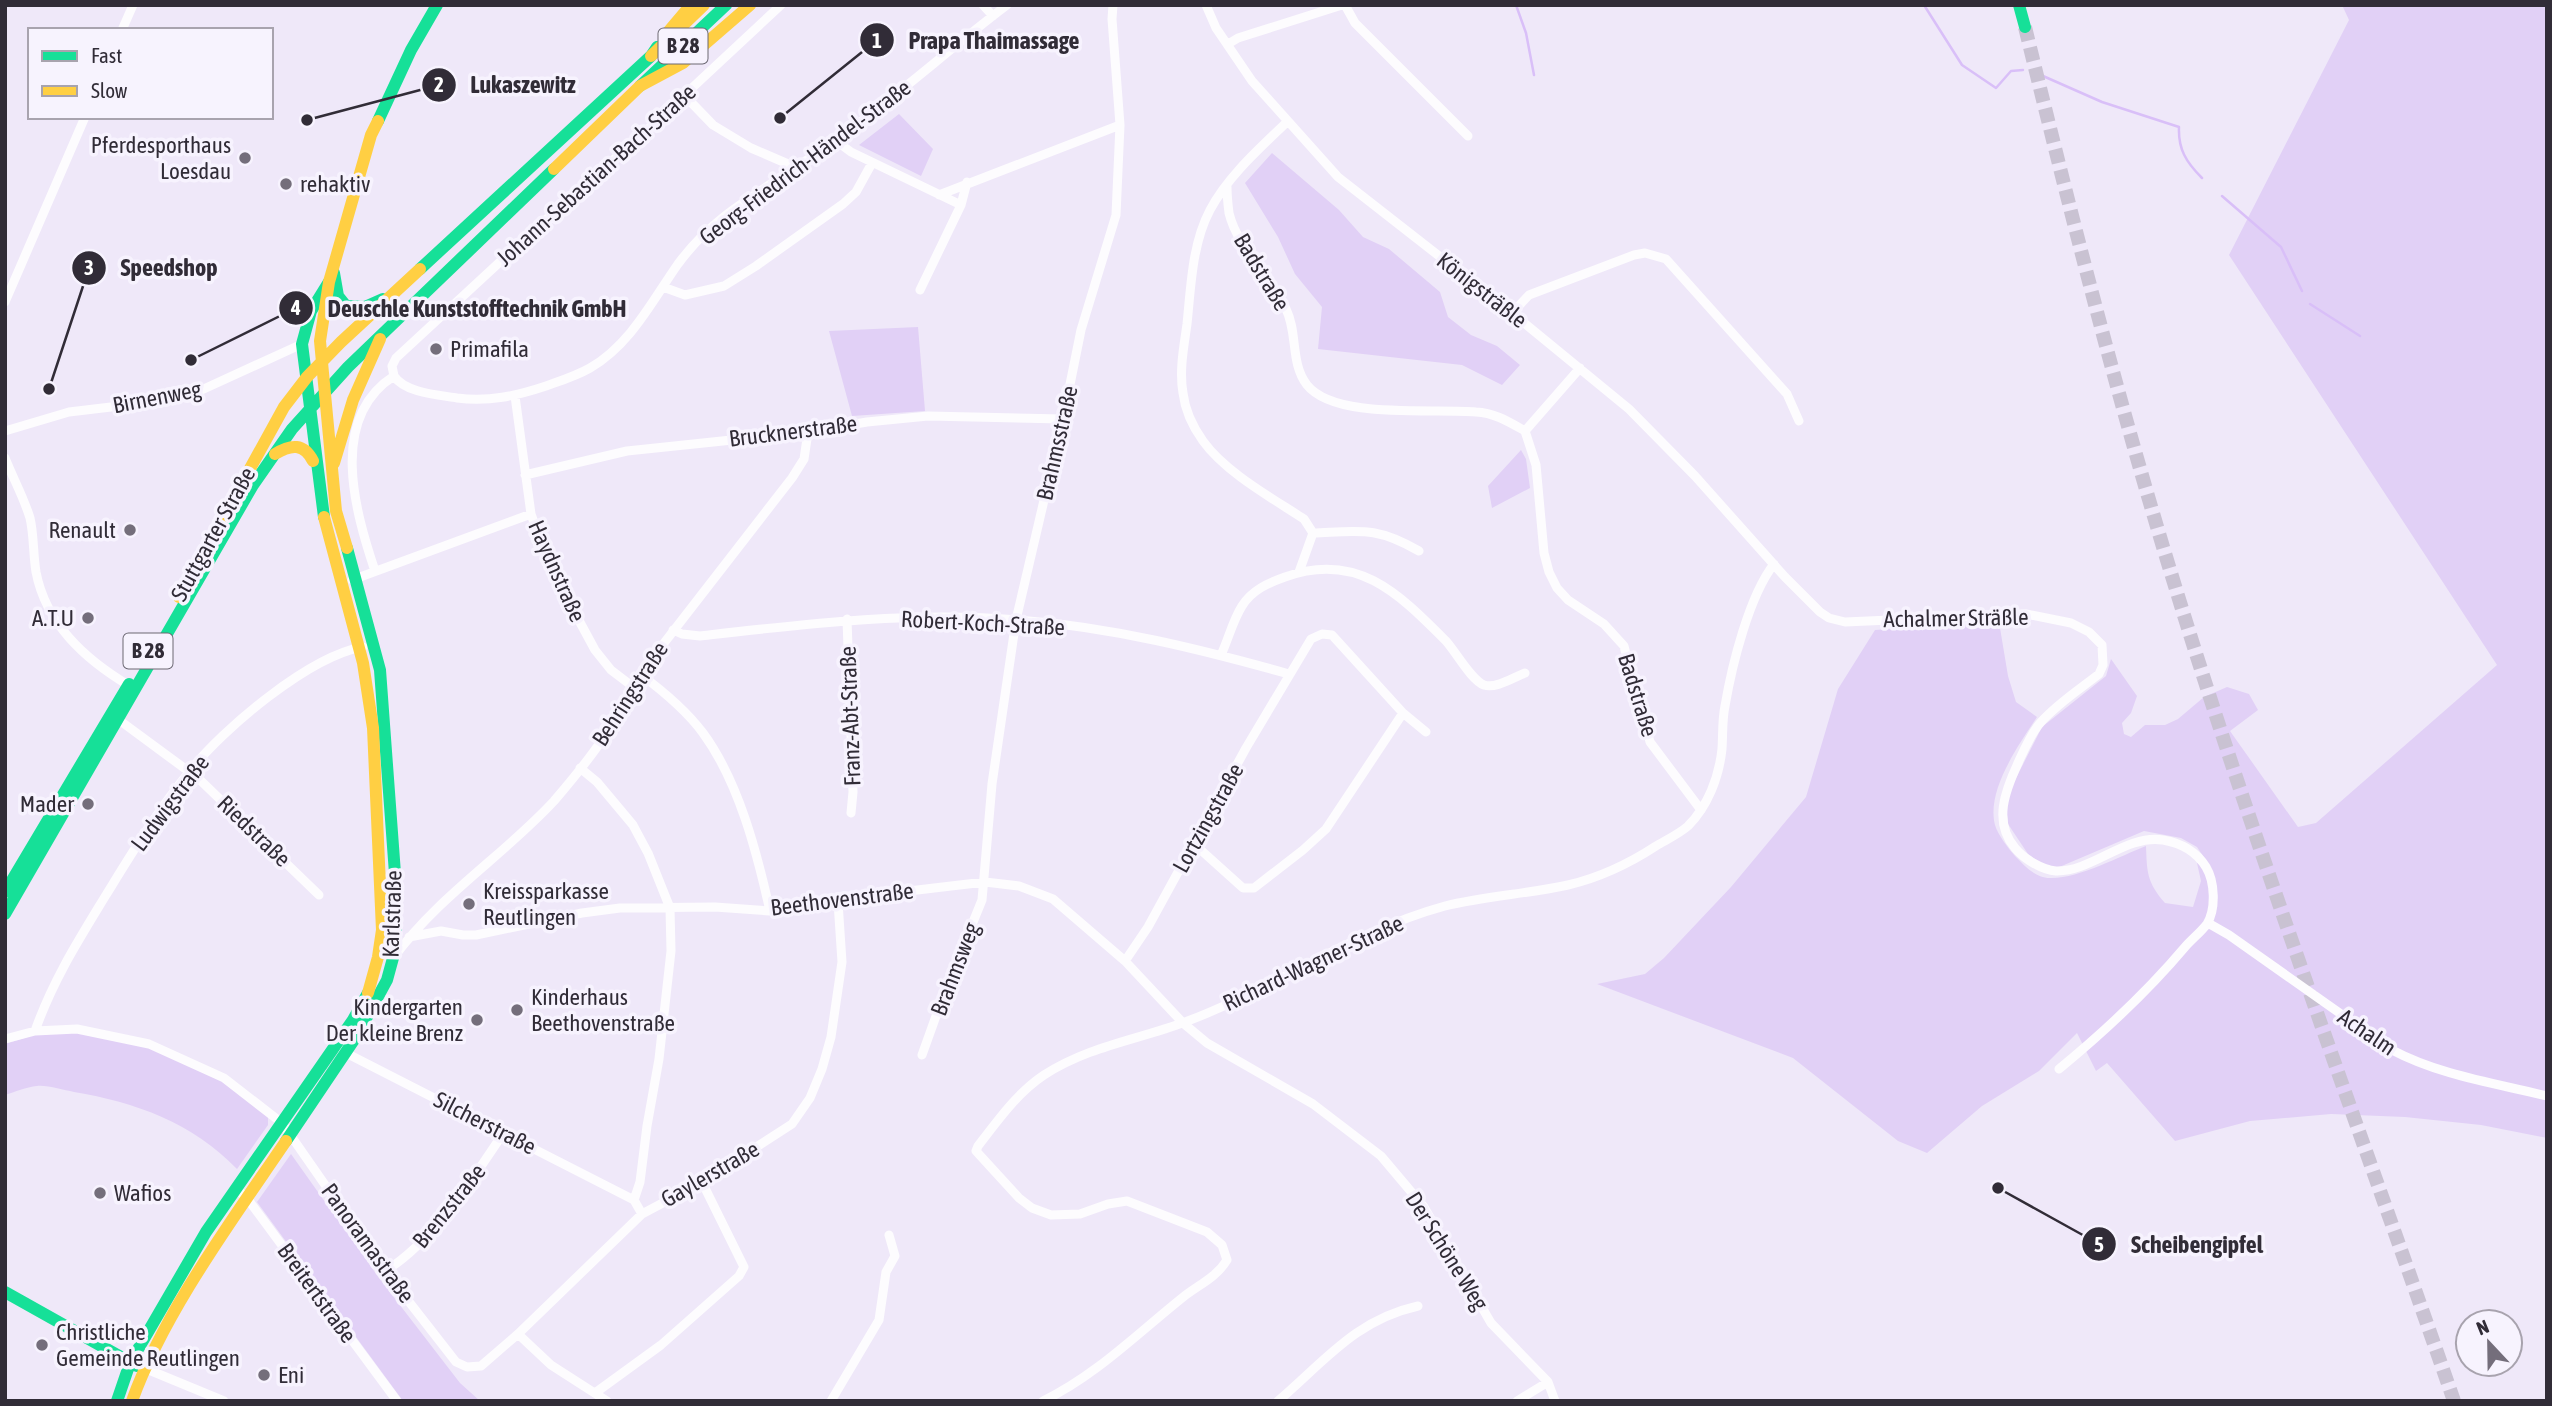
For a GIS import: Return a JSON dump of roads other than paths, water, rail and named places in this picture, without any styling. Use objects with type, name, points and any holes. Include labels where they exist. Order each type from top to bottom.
[{"type":"main road","points":[[302,344],[304,324],[315,298],[331,276],[371,135],[406,60],[437,5]]},
{"type":"main road","points":[[651,56],[691,5]]},
{"type":"main road","name":"B 28","points":[[322,363],[704,5]]},
{"type":"main road","name":"B 28","points":[[311,410],[324,387],[726,5]]},
{"type":"main road","points":[[640,86],[683,63],[750,5]]},
{"type":"main road","points":[[2020,5],[2025,27]]},
{"type":"main road","points":[[331,276],[341,303],[357,310],[373,306],[396,291]]},
{"type":"main road","name":"Karlstraße","points":[[117,1401],[130,1363],[185,1266],[268,1141],[340,1050],[356,1037],[387,980],[393,958],[396,930],[393,839],[382,684],[375,647],[336,511],[331,473],[320,341],[331,276]]},
{"type":"main road","points":[[331,473],[344,422],[358,383],[385,331]]},
{"type":"main road","name":"Karlstraße","points":[[132,1401],[144,1368],[192,1284],[290,1134],[340,1050],[369,990],[378,957],[382,930],[373,728],[359,647],[323,511],[302,344]]},
{"type":"main road","name":"Stuttgarter Straße","points":[[5,892],[180,596],[250,467],[294,393],[322,363]]},
{"type":"main road","points":[[307,377],[324,387]]},
{"type":"main road","points":[[294,393],[324,387]]},
{"type":"main road","name":"Stuttgarter Straße","points":[[5,914],[272,456],[296,424],[311,410]]},
{"type":"main road","points":[[272,456],[292,445],[300,446],[309,452],[317,471]]},
{"type":"main road","points":[[382,930],[396,930]]},
{"type":"main road","points":[[5,1292],[130,1363],[144,1368]]},
{"type":"street","points":[[123,28],[133,5]]},
{"type":"street","name":"Johann-Sebastian-Bach-Straße","points":[[375,571],[358,523],[351,474],[356,430],[367,402],[381,384],[394,376],[392,366],[396,358],[685,96],[780,5]]},
{"type":"street","points":[[983,5],[993,16]]},
{"type":"street","name":"Georg-Friedrich-Händel-Straße","points":[[394,376],[398,383],[409,387],[444,396],[478,400],[515,397],[589,369],[609,354],[647,312],[678,264],[707,231],[835,141],[1007,5]]},
{"type":"street","name":"Brahmsstraße","points":[[985,882],[992,784],[1016,620],[1081,330],[1116,215],[1120,125],[1113,5]]},
{"type":"street","name":"Königsträßle","points":[[1206,5],[1212,20],[1252,81],[1338,177],[1512,313],[1629,409],[1695,476],[1774,564]]},
{"type":"street","points":[[1228,44],[1238,38],[1344,5],[1355,23],[1468,136]]},
{"type":"street","points":[[685,96],[713,125],[751,148],[795,167]]},
{"type":"street","points":[[5,302],[84,119]]},
{"type":"street","points":[[1287,122],[1251,157],[1212,206],[1202,226],[1195,258],[1182,364],[1182,391],[1186,408],[1203,441],[1219,459],[1304,519],[1313,533]]},
{"type":"street","points":[[939,195],[1120,125]]},
{"type":"street","points":[[835,141],[872,163],[961,205]]},
{"type":"street","points":[[663,287],[685,295],[724,286],[843,204],[856,192],[872,163]]},
{"type":"street","points":[[920,290],[961,205],[967,182]]},
{"type":"street","name":"Badstraße","points":[[1227,187],[1230,215],[1238,235],[1287,310],[1294,333],[1299,373],[1308,386],[1326,399],[1346,405],[1407,411],[1478,412],[1500,417],[1525,431],[1536,465],[1544,553],[1549,572],[1568,600],[1605,624],[1624,646],[1629,675],[1650,741],[1701,810]]},
{"type":"street","points":[[1512,313],[1529,295],[1634,255],[1645,253],[1666,259],[1787,394],[1799,421]]},
{"type":"street","name":"Birnenweg","points":[[5,431],[69,412],[136,405],[195,393],[302,344]]},
{"type":"street","points":[[1525,431],[1580,369]]},
{"type":"street","name":"Haydnstraße","points":[[515,397],[531,514],[549,565],[595,650],[611,670],[632,686]]},
{"type":"street","name":"Brucknerstraße","points":[[525,475],[627,451],[808,432],[867,422],[928,416],[1063,419]]},
{"type":"street","name":"Behringstraße","points":[[393,958],[415,928],[553,802],[580,768],[606,733],[640,674],[792,478],[804,460],[808,432]]},
{"type":"street","points":[[5,458],[30,519],[36,574],[48,607],[62,630],[87,657],[128,685]]},
{"type":"street","points":[[342,584],[531,514]]},
{"type":"street","points":[[1313,533],[1382,533],[1419,551]]},
{"type":"street","points":[[1299,572],[1313,533]]},
{"type":"street","name":"Richard-Wagner-Straße","points":[[1043,1401],[1068,1389],[1098,1367],[1186,1295],[1215,1275],[1227,1260],[1222,1245],[1207,1232],[1126,1201],[1108,1203],[1080,1214],[1051,1215],[1032,1208],[1019,1198],[976,1151],[1009,1107],[1046,1074],[1104,1045],[1184,1023],[1271,985],[1369,932],[1445,906],[1569,885],[1641,856],[1686,828],[1701,810],[1716,780],[1722,751],[1724,708],[1751,609],[1765,576],[1774,564]]},
{"type":"street","name":"Achalmer Sträßle","points":[[1774,564],[1820,612],[1845,622],[2026,614],[2071,624],[2089,632],[2102,645],[2103,665],[2098,674],[2040,723],[2023,752],[2005,793],[2003,824],[2007,835],[2026,858],[2057,871],[2142,840],[2162,840],[2177,844],[2193,852],[2209,873],[2213,890],[2208,923]]},
{"type":"street","points":[[1222,655],[1242,606],[1256,590],[1299,572],[1334,568],[1353,571],[1387,588],[1447,643],[1477,680],[1485,685],[1525,673]]},
{"type":"street","name":"Robert-Koch-Straße","points":[[673,630],[700,636],[847,620],[1016,620],[1144,637],[1289,674]]},
{"type":"street","name":"Franz-Abt-Straße","points":[[847,620],[853,792],[851,813]]},
{"type":"street","name":"Lortzingstraße","points":[[1125,961],[1148,927],[1193,843],[1311,639],[1322,634],[1332,635],[1403,713]]},
{"type":"street","name":"Ludwigstraße","points":[[36,1031],[57,976],[133,852],[189,771],[234,726],[312,667],[359,647],[375,647]]},
{"type":"street","points":[[640,674],[688,714],[705,735],[722,765],[749,832],[770,911]]},
{"type":"street","points":[[1193,843],[1239,885],[1247,890],[1254,888],[1326,829],[1403,713],[1426,732]]},
{"type":"street","name":"Riedstraße","points":[[119,720],[189,771],[319,895]]},
{"type":"street","points":[[580,768],[597,782],[633,825],[648,853],[670,908],[671,951],[659,1059],[640,1182],[634,1200],[642,1214]]},
{"type":"street","name":"Beethovenstraße","points":[[409,937],[441,931],[476,935],[620,908],[715,907],[770,911],[985,882],[1019,886],[1053,899],[1125,961],[1184,1023]]},
{"type":"street","name":"Brahmsweg","points":[[922,1055],[982,900],[985,882]]},
{"type":"street","name":"Gaylerstraße","points":[[456,1362],[467,1367],[481,1366],[518,1334],[642,1214],[702,1181],[792,1124],[810,1098],[831,1037],[842,962],[838,902]]},
{"type":"street","points":[[2059,1069],[2128,1008],[2208,923]]},
{"type":"street","name":"Achalm","points":[[2208,923],[2230,935],[2384,1045],[2413,1062],[2547,1096]]},
{"type":"street","points":[[396,930],[415,928]]},
{"type":"street","points":[[396,930],[409,937]]},
{"type":"street","name":"Der Schöne Weg","points":[[1184,1023],[1206,1043],[1313,1104],[1381,1156],[1424,1207],[1491,1323],[1548,1382],[1555,1401]]},
{"type":"street","name":"Panoramastraße","points":[[5,1039],[36,1031],[77,1028],[149,1044],[224,1078],[282,1123],[385,1271],[456,1362]]},
{"type":"street","name":"Silcherstraße","points":[[340,1050],[634,1200]]},
{"type":"street","name":"Brenzstraße","points":[[385,1271],[413,1252],[474,1178],[504,1132]]},
{"type":"street","points":[[595,1393],[670,1338],[739,1276],[744,1267],[702,1181]]},
{"type":"street","name":"Breitertstraße","points":[[235,1188],[247,1198],[397,1401]]},
{"type":"street","points":[[831,1401],[879,1320],[886,1272],[895,1256],[889,1235]]},
{"type":"street","points":[[1278,1401],[1359,1329],[1396,1311],[1418,1307]]},
{"type":"street","points":[[518,1334],[551,1365],[607,1401]]},
{"type":"street","points":[[144,1368],[224,1401]]},
{"type":"street","points":[[1517,1401],[1548,1382]]},
{"type":"waterway","points":[[1516,5],[1526,33],[1534,75]]},
{"type":"waterway","points":[[1924,5],[1962,65],[1996,88],[2011,71],[2023,70]]},
{"type":"waterway","points":[[2043,76],[2102,102],[2179,127],[2184,155],[2202,178]]},
{"type":"waterway","points":[[2222,196],[2281,247],[2302,291]]},
{"type":"waterway","points":[[2310,304],[2360,336]]},
{"type":"tunnel","points":[[2025,27],[2115,378],[2207,689],[2275,893],[2454,1401]]},
{"type":"place","name":"Prapa Thaimassage","points":[[780,118]]},
{"type":"place","name":"Lukaszewitz","points":[[307,120]]},
{"type":"place","name":"Pferdesporthaus Loesdau","points":[[245,158]]},
{"type":"place","name":"rehaktiv","points":[[286,184]]},
{"type":"place","name":"Primafila","points":[[436,349]]},
{"type":"place","name":"Deuschle Kunststofftechnik GmbH","points":[[191,360]]},
{"type":"place","name":"Speedshop","points":[[49,389]]},
{"type":"place","name":"Renault","points":[[130,530]]},
{"type":"place","name":"A.T.U","points":[[88,618]]},
{"type":"place","name":"Mader","points":[[88,804]]},
{"type":"place","name":"Kreissparkasse Reutlingen","points":[[469,904]]},
{"type":"place","name":"Kinderhaus Beethovenstraße","points":[[517,1010]]},
{"type":"place","name":"Kindergarten Der kleine Brenz","points":[[477,1020]]},
{"type":"place","name":"Scheibengipfel","points":[[1998,1188]]},
{"type":"place","name":"Wafios","points":[[100,1193]]},
{"type":"place","name":"Christliche Gemeinde Reutlingen","points":[[42,1345]]},
{"type":"place","name":"Eni","points":[[264,1375]]}]
